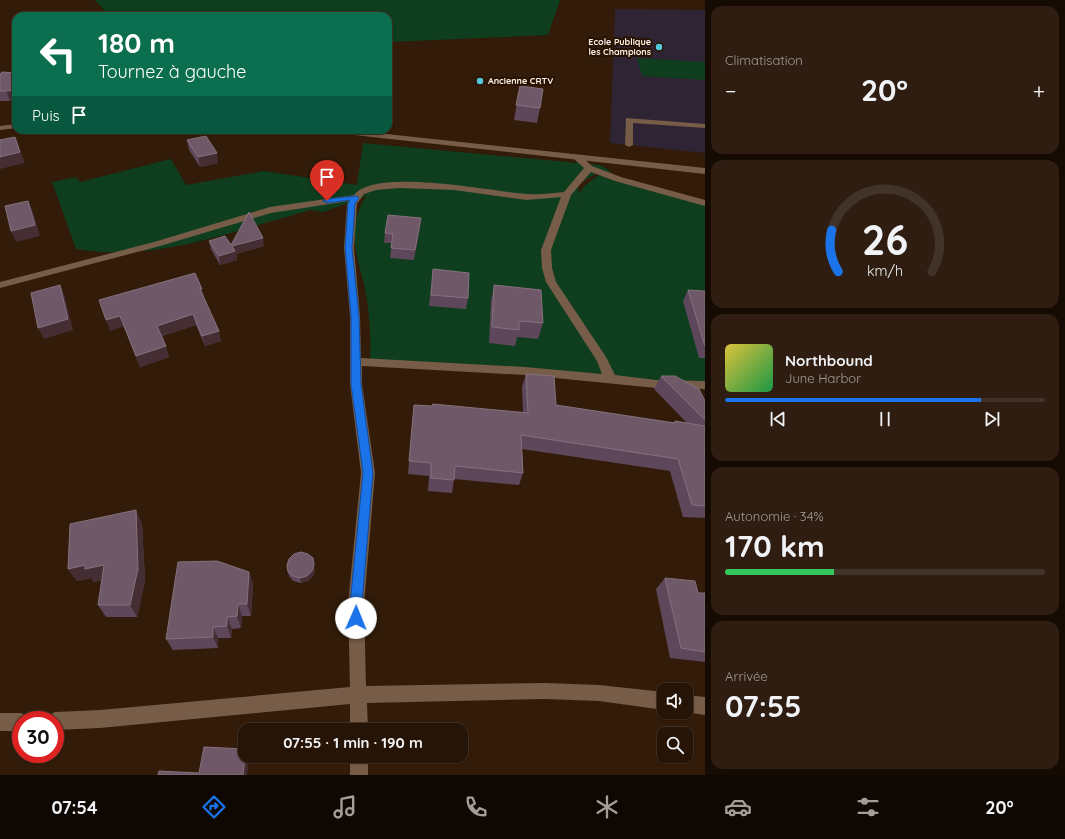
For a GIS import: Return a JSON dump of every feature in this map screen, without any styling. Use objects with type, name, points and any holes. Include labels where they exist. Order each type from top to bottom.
[{"type":"street","points":[[629,145],[629,120],[705,126]]},
{"type":"street","points":[[0,128],[12,126]]},
{"type":"street","points":[[363,134],[705,171]]},
{"type":"street","points":[[578,158],[589,168],[618,179],[705,203]]},
{"type":"street","points":[[589,168],[567,194],[546,250],[547,268],[551,282],[602,360],[610,378]]},
{"type":"street","points":[[359,723],[356,604],[368,473],[356,384],[357,362],[355,316],[349,248],[352,204],[361,192],[375,187],[399,185],[454,187],[527,197],[544,197],[567,194]]},
{"type":"street","points":[[0,285],[157,244],[270,210],[356,198]]},
{"type":"street","points":[[357,362],[525,371],[610,378],[656,384],[705,385]]},
{"type":"street","points":[[64,720],[100,719],[359,695],[545,691],[599,693],[657,700]]},
{"type":"street","points":[[693,705],[705,706]]},
{"type":"street","points":[[0,722],[12,722]]},
{"type":"street","points":[[359,763],[359,775]]},
{"type":"shaded area","name":"Ecole Publique les Champions","points":[[615,9],[705,10],[705,153],[610,143]]},
{"type":"green space","points":[[95,0],[560,0],[548,35],[392,42],[392,12],[106,12]]},
{"type":"green space","points":[[637,58],[705,62],[705,80],[642,76]]},
{"type":"green space","points":[[363,143],[600,165],[612,172],[597,173],[577,185],[580,193],[574,206],[583,187],[600,174],[614,176],[705,204],[705,390],[656,384],[370,361],[368,308],[354,236],[355,223],[359,210],[366,197],[363,192],[365,197],[323,212],[311,210],[195,242],[135,252],[106,252],[76,249],[52,182],[76,177],[80,182],[171,159],[186,185],[264,171],[357,185]]},
{"type":"building","points":[[2,72],[12,73],[12,90],[0,91],[0,74]]},
{"type":"building","points":[[520,86],[543,89],[540,108],[516,105]]},
{"type":"building","points":[[206,136],[217,153],[198,157],[187,140]]},
{"type":"building","points":[[15,137],[20,152],[0,157],[0,140]]},
{"type":"building","points":[[28,201],[35,225],[11,231],[5,206]]},
{"type":"building","points":[[249,212],[263,238],[232,246],[235,251],[219,256],[209,241],[225,236],[231,245]]},
{"type":"building","points":[[388,215],[421,218],[415,250],[391,248],[393,234],[385,233]]},
{"type":"building","points":[[433,269],[469,273],[468,298],[431,295]]},
{"type":"building","points":[[195,273],[202,289],[200,289],[219,331],[202,336],[193,314],[157,326],[166,346],[136,356],[120,316],[106,320],[99,300]]},
{"type":"building","points":[[60,285],[68,319],[38,328],[31,293]]},
{"type":"building","points":[[494,285],[541,290],[543,323],[519,321],[519,330],[492,327]]},
{"type":"building","points":[[688,290],[705,291],[705,346]]},
{"type":"building","points":[[526,374],[554,376],[556,405],[675,423],[675,421],[705,426],[705,506],[692,505],[678,459],[521,435],[523,473],[455,466],[454,480],[431,478],[431,463],[409,461],[414,405],[432,406],[433,404],[528,413]]},
{"type":"building","points":[[661,376],[675,376],[699,389],[705,401],[705,420]]},
{"type":"building","points":[[136,510],[138,569],[130,605],[98,605],[104,565],[85,569],[85,565],[68,569],[70,524]]},
{"type":"building","points":[[301,552],[308,554],[313,558],[314,565],[312,571],[307,576],[300,578],[293,576],[288,572],[287,565],[289,559],[294,554]]},
{"type":"building","points":[[217,561],[249,572],[247,604],[238,604],[237,616],[227,617],[227,626],[213,627],[213,637],[166,639],[178,562]]},
{"type":"building","points":[[665,578],[695,581],[698,593],[705,593],[705,652],[681,648]]},
{"type":"building","points":[[204,747],[238,749],[238,763],[244,763],[243,775],[158,775],[159,771],[199,773]]},
{"type":"place","name":"Ecole Publique les Champions","points":[[659,47]]},
{"type":"place","name":"Ancienne CRTV","points":[[480,81]]},
{"type":"route","points":[[327,201],[356,198],[352,204],[349,248],[355,316],[357,362],[356,384],[368,473],[356,618]]}]
